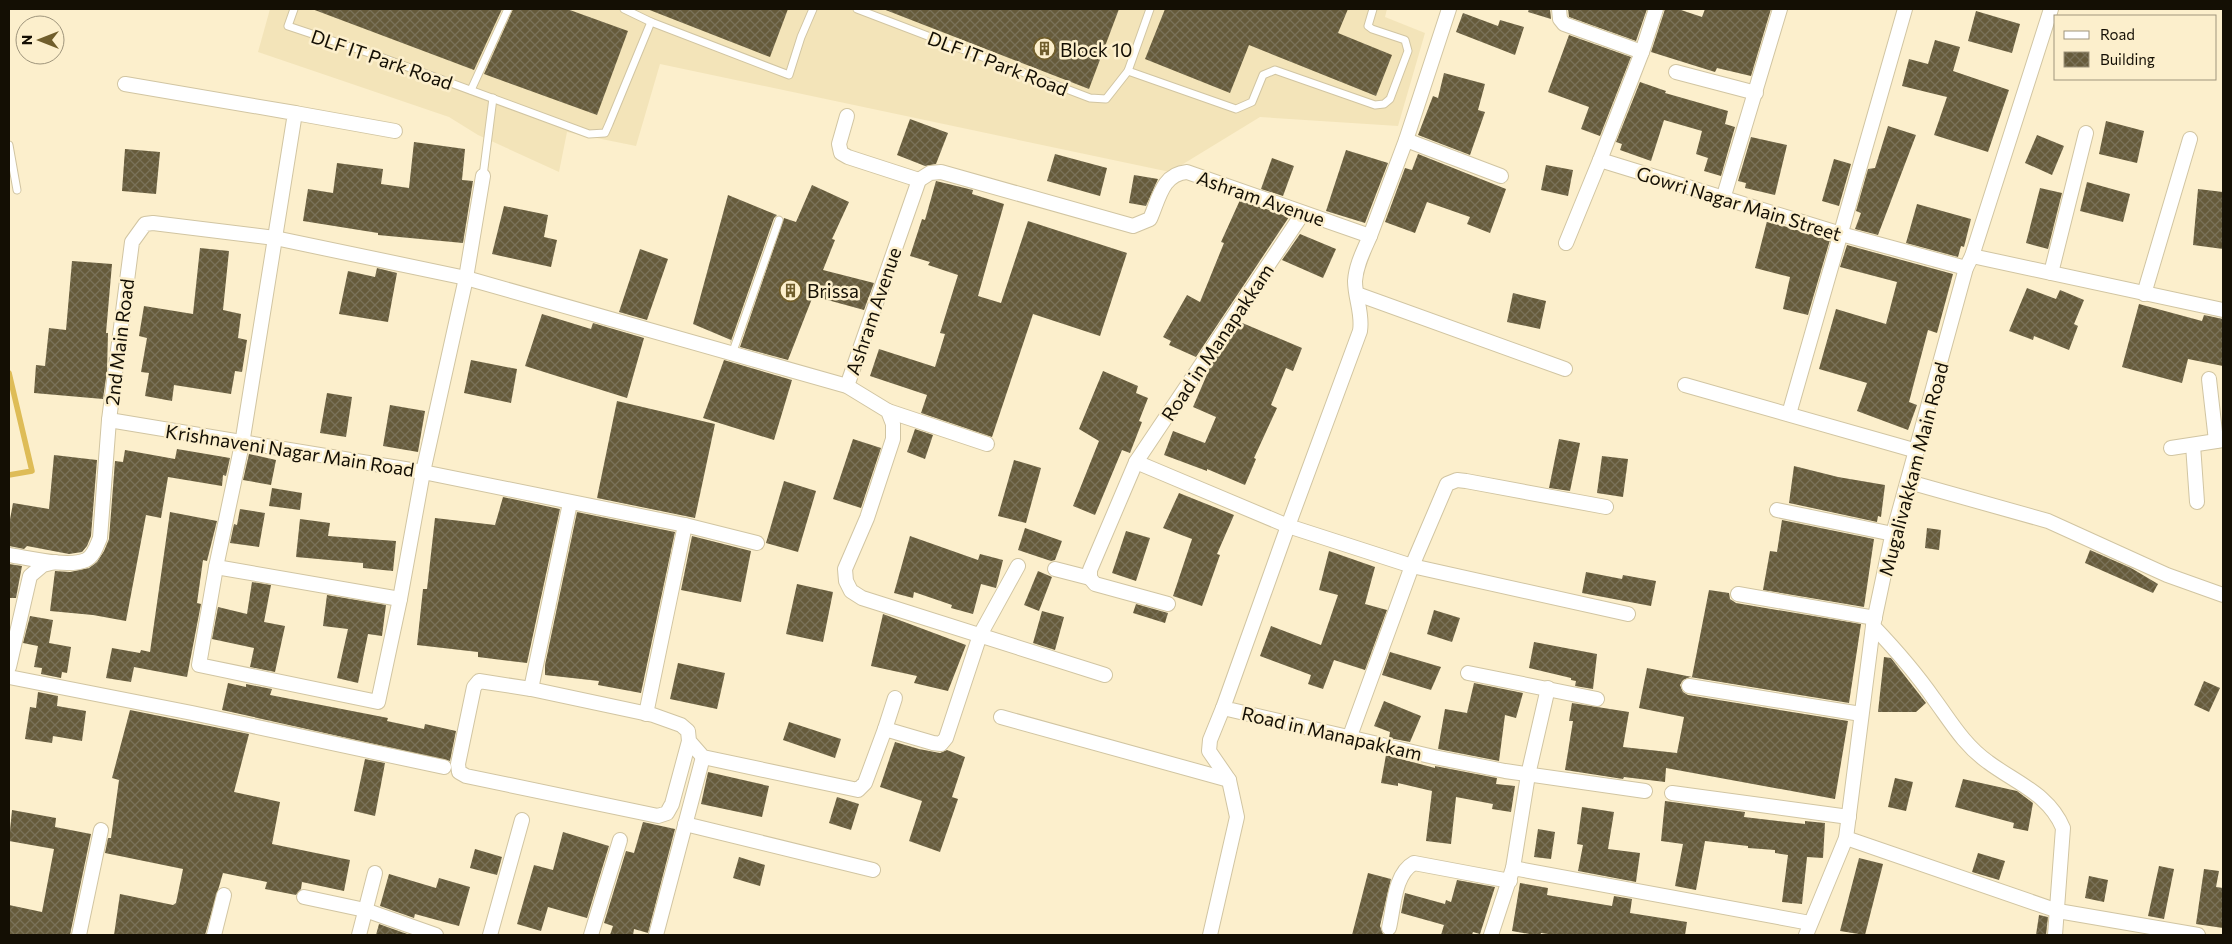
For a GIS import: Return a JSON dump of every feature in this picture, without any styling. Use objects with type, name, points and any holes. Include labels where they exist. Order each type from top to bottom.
[{"type":"street","points":[[1370,236],[1406,140],[1449,9]]},
{"type":"street","points":[[1559,9],[1560,19],[1564,24],[1642,52]]},
{"type":"street","points":[[1566,243],[1642,52],[1656,9]]},
{"type":"street","points":[[1723,200],[1780,9]]},
{"type":"street","points":[[1789,414],[1905,9]]},
{"type":"street","name":"Mugalivakkam Main Road","points":[[1808,929],[1846,838],[1874,622],[1893,534],[1969,262],[2051,9]]},
{"type":"street","points":[[1676,72],[1756,93]]},
{"type":"street","points":[[125,84],[395,131]]},
{"type":"street","points":[[295,113],[242,444],[198,665],[378,702],[400,599],[423,472],[685,525],[756,543]]},
{"type":"street","points":[[847,116],[839,144],[841,153],[919,180]]},
{"type":"street","points":[[2050,273],[2086,133]]},
{"type":"street","points":[[2144,294],[2190,139]]},
{"type":"street","points":[[1406,140],[1501,176]]},
{"type":"street","name":"Gowri Nagar Main Street","points":[[1600,160],[1723,200],[1841,234],[1969,262],[2050,273],[2223,310]]},
{"type":"street","name":"Ashram Avenue","points":[[848,386],[919,180],[930,173],[941,172],[1133,226],[1150,219],[1166,182],[1171,176],[1187,172],[1370,236]]},
{"type":"street","name":"Krishnaveni Nagar Main Road","points":[[109,420],[242,444],[423,472],[466,278],[484,176]]},
{"type":"street","name":"Road in Manapakkam","points":[[1090,578],[1090,570],[1136,462],[1303,213]]},
{"type":"street","name":"2nd Main Road","points":[[56,562],[87,560],[94,553],[100,538],[109,420],[132,242],[145,224],[276,238]]},
{"type":"street","name":"Road in Manapakkam","points":[[1370,236],[1357,268],[1356,294],[1361,320],[1360,331],[1223,708],[1434,757],[1528,775],[1646,791]]},
{"type":"street","points":[[276,238],[466,278],[732,355],[848,386],[888,411],[987,444]]},
{"type":"street","points":[[1356,294],[1565,369]]},
{"type":"street","points":[[2171,448],[2220,441],[2209,379]]},
{"type":"street","points":[[1685,385],[1917,451]]},
{"type":"street","points":[[888,411],[893,424],[893,439],[867,518],[845,569],[846,581],[851,591],[862,598],[1105,675]]},
{"type":"street","points":[[2193,445],[2197,502]]},
{"type":"street","points":[[1136,462],[1288,526],[1412,566],[1628,614]]},
{"type":"street","points":[[1350,736],[1412,566],[1441,493],[1447,484],[1457,480],[1606,507]]},
{"type":"street","points":[[1909,482],[2048,521],[2167,575],[2223,595]]},
{"type":"street","points":[[531,689],[570,503]]},
{"type":"street","points":[[1777,510],[1893,534]]},
{"type":"street","points":[[646,714],[685,525]]},
{"type":"street","points":[[9,556],[56,562]]},
{"type":"street","points":[[9,667],[30,576],[43,565],[56,562]]},
{"type":"street","points":[[885,729],[933,743],[940,744],[946,738],[980,635],[1018,566]]},
{"type":"street","points":[[216,567],[400,599]]},
{"type":"street","points":[[1055,569],[1090,578],[1095,584],[1168,604]]},
{"type":"street","points":[[1738,594],[1874,622],[1969,747],[1987,762],[2036,794],[2057,813],[2063,828],[2055,935]]},
{"type":"street","points":[[1468,673],[1597,699]]},
{"type":"street","points":[[9,677],[192,713],[444,767]]},
{"type":"street","points":[[479,681],[531,689],[646,714],[681,724],[688,731],[689,741],[672,804],[667,813],[658,816],[466,776],[459,772],[458,764],[472,697],[479,681]]},
{"type":"street","points":[[1689,686],[1861,714]]},
{"type":"street","points":[[1491,935],[1512,874],[1528,775],[1548,688]]},
{"type":"street","points":[[689,741],[703,757],[858,790],[865,783],[895,698]]},
{"type":"street","points":[[1210,935],[1237,817],[1229,780],[1209,751],[1210,740],[1223,708]]},
{"type":"street","points":[[1001,717],[1229,780]]},
{"type":"street","points":[[656,935],[703,757]]},
{"type":"street","points":[[1672,793],[1849,817]]},
{"type":"street","points":[[490,935],[522,820]]},
{"type":"street","points":[[685,824],[873,870]]},
{"type":"street","points":[[79,935],[101,830]]},
{"type":"street","points":[[1846,838],[2058,911],[2198,935]]},
{"type":"street","points":[[591,935],[620,840]]},
{"type":"street","points":[[1389,928],[1401,875],[1406,868],[1414,863],[1512,874],[1808,929]]},
{"type":"street","points":[[359,935],[375,873]]},
{"type":"street","points":[[214,935],[224,895]]},
{"type":"street","points":[[304,897],[365,910],[436,935]]},
{"type":"lane","name":"DLF IT Park Road","points":[[294,9],[288,26],[375,54],[589,134],[604,133],[651,22]]},
{"type":"lane","points":[[471,90],[508,9]]},
{"type":"lane","points":[[624,9],[651,22],[789,74],[813,9]]},
{"type":"lane","name":"DLF IT Park Road","points":[[856,9],[1090,98],[1106,99],[1128,71],[1150,9]]},
{"type":"lane","points":[[1128,71],[1236,109],[1252,102],[1264,75],[1275,70],[1375,105],[1384,104],[1390,99],[1408,51],[1408,45],[1405,40],[1368,26],[1372,9]]},
{"type":"lane","points":[[484,176],[493,98]]},
{"type":"lane","points":[[9,145],[17,190]]},
{"type":"lane","points":[[732,355],[779,220]]},
{"type":"shaded area","points":[[270,9],[1387,9],[1385,17],[1425,33],[1398,126],[1260,117],[1170,172],[660,64],[636,146],[567,132],[559,172],[478,135],[449,117],[258,52]]},
{"type":"building","points":[[312,9],[502,9],[474,70]]},
{"type":"building","points":[[513,9],[567,9],[628,31],[597,115],[484,74]]},
{"type":"building","points":[[647,9],[788,9],[770,57]]},
{"type":"building","name":"Block 10","points":[[883,9],[1119,9],[1089,89]]},
{"type":"building","points":[[1165,9],[1348,9],[1338,33],[1392,55],[1376,96],[1249,45],[1230,93],[1145,59]]},
{"type":"building","points":[[1529,9],[1550,9],[1551,19],[1528,12]]},
{"type":"building","points":[[1568,9],[1647,9],[1636,41],[1569,17]]},
{"type":"building","points":[[1665,9],[1678,9],[1702,17],[1705,9],[1771,9],[1751,76],[1717,68],[1715,72],[1651,52]]},
{"type":"building","points":[[1976,11],[2020,24],[2012,53],[1968,41]]},
{"type":"building","points":[[1463,13],[1498,26],[1500,20],[1524,27],[1515,55],[1456,32]]},
{"type":"building","points":[[1569,35],[1631,57],[1600,136],[1581,129],[1589,107],[1548,92]]},
{"type":"building","points":[[1935,40],[1960,47],[1953,71],[2009,90],[1988,152],[1934,135],[1947,97],[1902,86],[1909,59],[1928,64]]},
{"type":"building","points":[[1444,73],[1485,84],[1478,110],[1485,112],[1470,155],[1418,135],[1433,96],[1438,98]]},
{"type":"building","points":[[1640,82],[1666,91],[1665,93],[1728,111],[1725,124],[1735,127],[1721,176],[1704,171],[1708,158],[1696,154],[1702,131],[1664,120],[1651,161],[1620,150],[1622,144],[1616,142]]},
{"type":"building","points":[[910,119],[948,133],[936,164],[925,166],[897,155]]},
{"type":"building","points":[[2106,121],[2144,131],[2137,163],[2099,154]]},
{"type":"building","points":[[1888,126],[1916,135],[1878,235],[1855,229],[1861,213],[1856,211],[1868,169],[1875,168]]},
{"type":"building","points":[[2037,135],[2064,146],[2052,175],[2025,163]]},
{"type":"building","points":[[1751,137],[1787,145],[1775,195],[1745,188],[1746,183],[1738,181]]},
{"type":"building","points":[[414,142],[465,149],[462,180],[473,181],[463,243],[378,235],[378,233],[303,221],[308,189],[333,193],[337,163],[383,169],[381,184],[409,188]]},
{"type":"building","points":[[125,149],[160,152],[156,194],[122,191]]},
{"type":"building","points":[[1346,150],[1388,163],[1365,223],[1326,211]]},
{"type":"building","points":[[1055,154],[1107,168],[1100,196],[1047,181]]},
{"type":"building","points":[[1418,154],[1506,189],[1490,233],[1467,224],[1470,217],[1427,202],[1415,233],[1385,222],[1405,168],[1412,170]]},
{"type":"building","points":[[1272,158],[1294,166],[1283,196],[1261,189]]},
{"type":"building","points":[[1834,159],[1851,164],[1839,206],[1822,201]]},
{"type":"building","points":[[1546,165],[1573,170],[1568,196],[1541,190]]},
{"type":"building","points":[[1134,175],[1158,179],[1146,206],[1129,203]]},
{"type":"building","points":[[936,181],[973,190],[972,194],[1004,204],[978,296],[1001,303],[1028,221],[1127,253],[1100,336],[1033,314],[992,437],[921,413],[927,395],[870,376],[879,349],[935,367],[945,334],[940,333],[958,275],[928,265],[930,262],[910,256],[922,219],[925,220]]},
{"type":"building","points":[[2087,182],[2130,194],[2123,222],[2080,211]]},
{"type":"building","points":[[812,185],[849,202],[832,239],[835,240],[823,270],[874,283],[864,310],[813,296],[788,360],[740,347],[784,218],[796,222]]},
{"type":"building","points":[[2040,188],[2062,193],[2048,249],[2026,243]]},
{"type":"building","points":[[2198,189],[2223,192],[2223,249],[2193,245]]},
{"type":"building","name":"Brissa","points":[[728,195],[777,215],[774,218],[730,344],[731,340],[693,324]]},
{"type":"building","points":[[1240,200],[1289,217],[1196,357],[1169,345],[1171,341],[1163,337],[1187,295],[1200,302],[1224,243],[1221,242]]},
{"type":"building","points":[[1917,204],[1971,219],[1964,247],[1961,246],[1958,257],[1906,243]]},
{"type":"building","points":[[504,206],[548,215],[544,237],[557,240],[551,267],[492,254]]},
{"type":"building","points":[[1767,221],[1830,240],[1808,315],[1783,309],[1790,277],[1755,268]]},
{"type":"building","points":[[1300,234],[1336,249],[1323,278],[1282,260]]},
{"type":"building","points":[[1847,245],[1953,274],[1937,333],[1928,330],[1909,402],[1917,405],[1908,430],[1857,411],[1867,383],[1819,369],[1836,309],[1886,324],[1897,282],[1840,267]]},
{"type":"building","points":[[200,248],[229,251],[223,310],[241,314],[238,338],[247,340],[242,372],[235,371],[231,394],[174,385],[172,401],[145,396],[149,373],[141,372],[147,338],[139,336],[144,306],[193,314]]},
{"type":"building","points":[[640,249],[668,259],[647,320],[619,312]]},
{"type":"building","points":[[72,261],[112,264],[106,333],[108,333],[107,371],[103,399],[34,393],[36,365],[45,366],[49,328],[66,330]]},
{"type":"building","points":[[377,268],[397,273],[388,322],[339,314],[348,271],[375,277]]},
{"type":"building","points":[[2027,288],[2056,299],[2060,290],[2084,300],[2074,324],[2078,326],[2069,350],[2034,336],[2033,340],[2009,331]]},
{"type":"building","points":[[1513,293],[1546,301],[1540,329],[1507,322]]},
{"type":"building","points":[[2139,304],[2202,321],[2204,315],[2223,319],[2223,366],[2188,359],[2182,383],[2122,367]]},
{"type":"building","points":[[542,314],[591,329],[593,323],[644,338],[627,398],[525,366]]},
{"type":"building","points":[[1240,322],[1302,348],[1293,371],[1286,368],[1271,405],[1277,408],[1254,458],[1256,459],[1245,485],[1207,469],[1207,471],[1164,455],[1173,431],[1205,443],[1216,417],[1193,407],[1211,365]]},
{"type":"building","points":[[471,360],[517,369],[511,403],[464,393]]},
{"type":"building","points":[[724,360],[792,380],[774,440],[703,418]]},
{"type":"building","points":[[1103,371],[1138,386],[1136,393],[1148,398],[1139,421],[1142,422],[1130,453],[1122,450],[1095,515],[1073,506],[1099,441],[1079,429]]},
{"type":"building","points":[[327,393],[352,397],[346,437],[320,433]]},
{"type":"building","points":[[617,401],[715,424],[695,518],[597,498]]},
{"type":"building","points":[[390,405],[425,411],[418,452],[383,446]]},
{"type":"building","points":[[915,429],[933,435],[925,459],[907,452]]},
{"type":"building","points":[[853,439],[881,448],[861,508],[833,499]]},
{"type":"building","points":[[1559,439],[1580,443],[1570,491],[1549,488]]},
{"type":"building","points":[[177,449],[230,458],[226,476],[223,475],[222,486],[168,477],[161,518],[146,515],[126,621],[93,615],[50,611],[55,571],[70,572],[89,568],[97,562],[104,551],[109,539],[115,461],[123,462],[125,450],[175,459]]},
{"type":"building","points":[[249,454],[276,460],[271,485],[243,480]]},
{"type":"building","points":[[54,455],[97,460],[91,536],[87,546],[82,552],[69,554],[27,546],[24,549],[9,546],[9,525],[13,503],[49,509]]},
{"type":"building","points":[[1602,456],[1628,459],[1623,497],[1597,493]]},
{"type":"building","points":[[1014,460],[1041,468],[1026,523],[998,516]]},
{"type":"building","points":[[1794,466],[1838,477],[1885,485],[1881,517],[1878,516],[1877,522],[1789,503]]},
{"type":"building","points":[[784,481],[816,491],[798,552],[766,543]]},
{"type":"building","points":[[272,488],[302,493],[300,510],[269,506]]},
{"type":"building","points":[[1179,493],[1234,515],[1217,554],[1220,555],[1202,606],[1173,596],[1192,539],[1163,528]]},
{"type":"building","points":[[503,497],[560,509],[527,663],[478,657],[478,652],[417,645],[423,589],[427,589],[435,518],[495,525]]},
{"type":"building","points":[[240,509],[265,513],[259,547],[230,543],[234,524],[237,525]]},
{"type":"building","points":[[170,512],[217,521],[207,561],[203,560],[197,603],[201,604],[187,677],[134,667],[131,682],[106,678],[112,648],[140,653],[141,650],[150,652]]},
{"type":"building","points":[[577,512],[675,532],[641,693],[598,685],[599,681],[545,675],[545,665]]},
{"type":"building","points":[[300,519],[330,523],[328,536],[396,541],[393,571],[363,568],[363,563],[296,557]]},
{"type":"building","points":[[1782,520],[1874,539],[1864,607],[1763,590],[1770,551],[1777,552]]},
{"type":"building","points":[[1025,528],[1062,541],[1055,560],[1051,561],[1018,550]]},
{"type":"building","points":[[1927,528],[1941,530],[1939,550],[1925,548]]},
{"type":"building","points":[[1126,531],[1150,538],[1136,581],[1112,573]]},
{"type":"building","points":[[692,536],[751,551],[741,602],[681,590]]},
{"type":"building","points":[[910,536],[978,560],[980,554],[1003,560],[996,588],[981,584],[973,614],[951,608],[952,605],[914,592],[913,598],[894,593]]},
{"type":"building","points":[[2090,550],[2131,568],[2158,584],[2153,593],[2085,563]]},
{"type":"building","points":[[1329,551],[1375,567],[1365,604],[1387,610],[1365,670],[1334,660],[1323,689],[1308,684],[1311,675],[1260,656],[1271,626],[1321,645],[1338,595],[1319,590]]},
{"type":"building","points":[[9,564],[22,566],[16,598],[9,598]]},
{"type":"building","points":[[1038,571],[1052,577],[1039,611],[1024,605]]},
{"type":"building","points":[[1586,572],[1622,579],[1623,575],[1656,581],[1651,606],[1582,593]]},
{"type":"building","points":[[252,582],[271,585],[264,622],[285,626],[275,672],[250,667],[254,648],[212,639],[218,607],[247,614]]},
{"type":"building","points":[[797,584],[833,592],[823,642],[786,634]]},
{"type":"building","points":[[1709,590],[1729,593],[1730,599],[1736,603],[1861,624],[1849,703],[1690,677],[1683,680],[1680,685],[1683,692],[1688,695],[1848,721],[1835,799],[1666,768],[1665,782],[1624,777],[1623,779],[1565,770],[1573,721],[1569,721],[1572,703],[1629,712],[1623,747],[1677,753],[1684,717],[1639,708],[1647,668],[1692,677]]},
{"type":"building","points":[[327,595],[386,605],[382,636],[368,634],[358,683],[337,678],[348,629],[323,626]]},
{"type":"building","points":[[1136,604],[1168,613],[1165,623],[1133,613]]},
{"type":"building","points":[[1434,610],[1460,618],[1452,642],[1427,634]]},
{"type":"building","points":[[1042,611],[1064,617],[1055,650],[1033,643]]},
{"type":"building","points":[[883,614],[966,645],[948,691],[914,683],[917,676],[871,666]]},
{"type":"building","points":[[30,616],[53,620],[49,643],[71,647],[67,673],[62,672],[61,678],[41,674],[42,668],[34,667],[38,646],[23,643]]},
{"type":"building","points":[[1534,642],[1597,654],[1593,689],[1575,686],[1576,681],[1571,680],[1571,678],[1529,668]]},
{"type":"building","points":[[1390,652],[1441,667],[1431,690],[1382,675]]},
{"type":"building","points":[[1884,657],[1891,658],[1926,703],[1916,712],[1878,712]]},
{"type":"building","points":[[678,663],[725,673],[717,709],[670,699]]},
{"type":"building","points":[[2204,681],[2220,688],[2209,712],[2194,705]]},
{"type":"building","points":[[228,683],[246,687],[246,684],[272,689],[270,695],[388,718],[387,721],[424,729],[425,724],[456,731],[450,761],[222,710]]},
{"type":"building","points":[[1474,683],[1523,693],[1516,718],[1505,715],[1499,761],[1438,749],[1445,709],[1467,713]]},
{"type":"building","points":[[38,692],[58,696],[57,706],[86,711],[82,741],[53,736],[52,743],[25,739],[30,707],[36,708]]},
{"type":"building","points":[[1384,701],[1421,716],[1410,742],[1389,738],[1390,732],[1374,726]]},
{"type":"building","points":[[130,710],[249,734],[234,792],[280,802],[272,844],[350,860],[344,891],[302,882],[301,889],[296,895],[265,889],[267,882],[223,873],[205,935],[114,935],[120,894],[173,905],[176,903],[183,869],[105,853],[108,838],[111,838],[119,780],[112,778]]},
{"type":"building","points":[[789,722],[841,739],[835,758],[783,740]]},
{"type":"building","points":[[895,742],[940,753],[947,750],[965,757],[952,797],[958,799],[940,852],[909,841],[922,801],[880,787]]},
{"type":"building","points":[[1386,755],[1435,768],[1435,766],[1497,778],[1496,784],[1515,786],[1511,812],[1492,809],[1493,804],[1456,797],[1451,844],[1426,841],[1432,791],[1398,783],[1398,786],[1381,783]]},
{"type":"building","points":[[365,759],[385,763],[375,816],[354,811]]},
{"type":"building","points":[[708,772],[769,786],[762,817],[701,804]]},
{"type":"building","points":[[1895,778],[1913,782],[1906,811],[1888,807]]},
{"type":"building","points":[[1963,779],[2017,791],[2033,803],[2028,831],[2013,828],[2014,823],[1955,807]]},
{"type":"building","points":[[837,797],[859,804],[851,830],[829,823]]},
{"type":"building","points":[[1665,801],[1745,812],[1744,817],[1805,824],[1805,821],[1825,823],[1823,858],[1807,857],[1802,904],[1782,902],[1788,855],[1775,853],[1775,850],[1748,848],[1748,846],[1705,841],[1696,890],[1675,886],[1683,844],[1661,841]]},
{"type":"building","points":[[1582,807],[1614,812],[1608,849],[1640,853],[1636,882],[1578,871],[1583,845],[1577,844]]},
{"type":"building","points":[[12,810],[56,818],[55,827],[91,834],[70,935],[9,935],[9,905],[42,912],[54,849],[9,841]]},
{"type":"building","points":[[643,822],[675,829],[648,933],[634,929],[633,935],[610,935],[613,926],[604,923],[626,851],[634,853]]},
{"type":"building","points":[[1538,829],[1555,832],[1551,859],[1534,857]]},
{"type":"building","points":[[563,832],[609,846],[587,918],[548,907],[541,931],[517,924],[534,865],[553,870]]},
{"type":"building","points":[[475,849],[502,857],[497,875],[470,868]]},
{"type":"building","points":[[1978,853],[2005,861],[1999,880],[1972,872]]},
{"type":"building","points":[[739,857],[765,865],[760,886],[733,878]]},
{"type":"building","points":[[1859,858],[1883,864],[1865,935],[1840,931]]},
{"type":"building","points":[[2159,866],[2174,869],[2164,919],[2148,916]]},
{"type":"building","points":[[2204,869],[2219,871],[2216,887],[2223,888],[2223,928],[2196,924]]},
{"type":"building","points":[[1368,873],[1391,879],[1380,926],[1383,934],[1352,935]]},
{"type":"building","points":[[389,874],[436,888],[439,878],[470,887],[459,926],[415,914],[414,918],[380,906]]},
{"type":"building","points":[[2089,876],[2108,880],[2104,902],[2085,898]]},
{"type":"building","points":[[1457,880],[1495,887],[1480,934],[1473,932],[1472,935],[1441,935],[1444,925],[1401,913],[1405,893],[1445,904],[1446,900],[1451,902]]},
{"type":"building","points":[[1520,883],[1548,888],[1547,895],[1612,906],[1614,896],[1632,899],[1630,913],[1687,922],[1685,935],[1555,935],[1541,933],[1540,935],[1535,935],[1512,931]]},
{"type":"building","points":[[2039,915],[2048,917],[2046,935],[2036,935]]},
{"type":"building","points":[[379,924],[410,935],[376,935]]},
{"type":"waterway","points":[[9,373],[32,471],[9,475]]},
{"type":"place","name":"Block 10","points":[[1044,49]]},
{"type":"place","name":"Brissa","points":[[791,290]]}]
